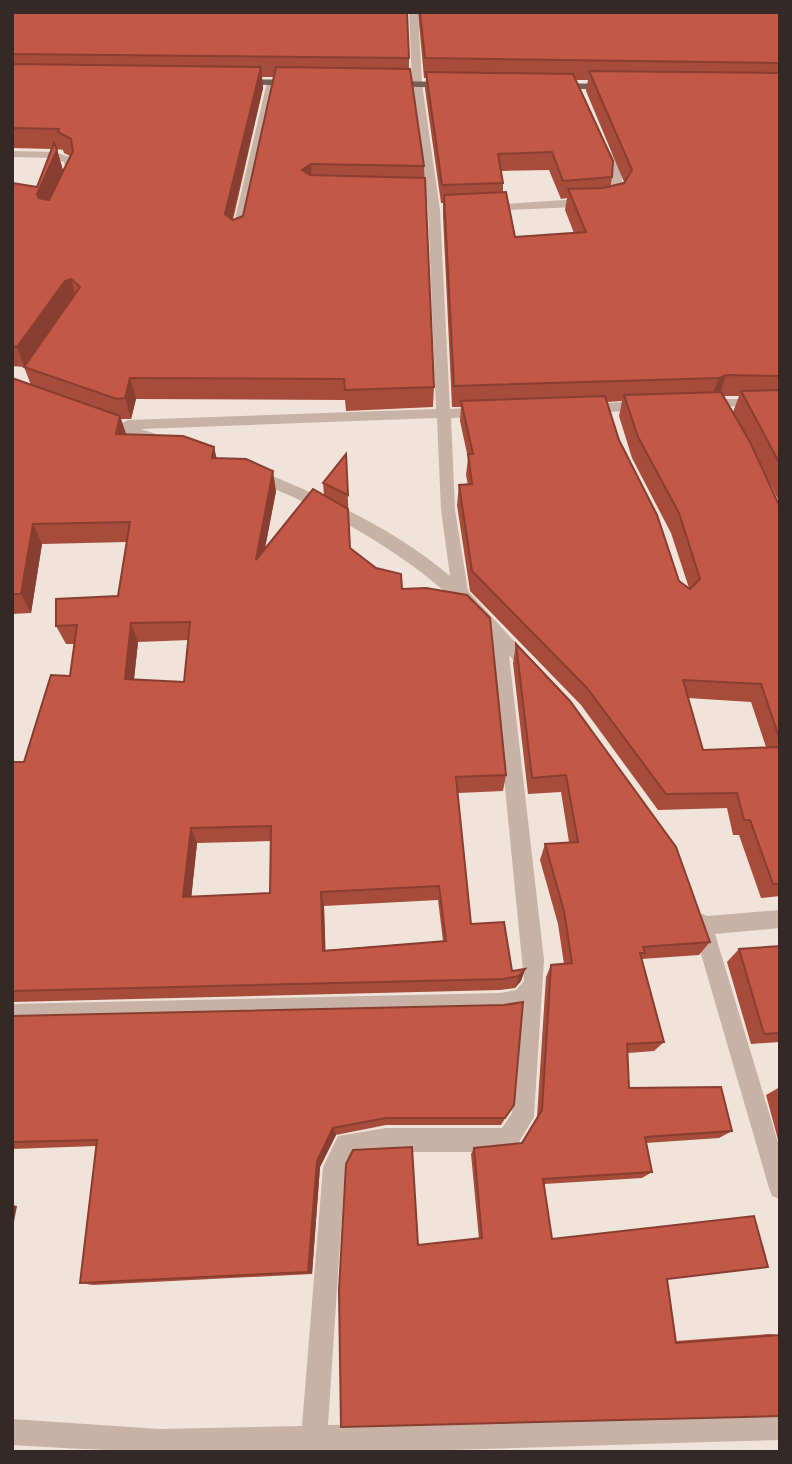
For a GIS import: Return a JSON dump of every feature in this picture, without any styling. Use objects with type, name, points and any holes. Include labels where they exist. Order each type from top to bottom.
[{"type":"main road","points":[[231,82],[312,83]]},
{"type":"main road","points":[[377,84],[457,85]]},
{"type":"main road","points":[[537,86],[579,92],[617,87]]},
{"type":"street","points":[[414,12],[425,193],[441,210],[443,414],[448,510],[460,594]]},
{"type":"street","points":[[237,236],[272,82]]},
{"type":"street","points":[[473,209],[599,203],[615,199],[619,191],[617,178],[600,142]]},
{"type":"street","points":[[12,154],[54,155],[69,160],[71,171],[62,194]]},
{"type":"street","points":[[690,404],[721,408],[780,403]]},
{"type":"street","points":[[566,410],[609,414],[662,405]]},
{"type":"street","points":[[110,425],[498,412]]},
{"type":"street","points":[[86,416],[176,446]]},
{"type":"street","points":[[236,467],[273,481],[389,541],[416,558],[460,594],[545,683]]},
{"type":"street","points":[[314,1436],[334,1167],[346,1144],[372,1137],[477,1144],[508,1139],[523,1117],[534,960],[498,635]]},
{"type":"street","points":[[695,903],[780,1188]]},
{"type":"street","points":[[703,926],[780,919]]},
{"type":"street","points":[[12,1014],[500,1003],[521,999],[534,985]]},
{"type":"street","points":[[12,1433],[159,1442],[314,1436],[522,1436],[780,1427]]},
{"type":"building","points":[[12,12],[407,12],[409,58],[12,54]]},
{"type":"building","points":[[420,12],[780,12],[780,63],[425,58]]},
{"type":"building","points":[[12,64],[261,67],[225,214],[233,220],[243,216],[276,67],[410,69],[424,166],[311,164],[302,170],[310,175],[425,178],[434,387],[345,390],[344,379],[130,378],[125,398],[117,399],[24,367],[80,287],[71,279],[65,281],[17,347],[12,346],[12,183],[37,187],[54,143],[57,150],[37,194],[39,198],[49,200],[73,151],[71,139],[58,132],[59,129],[12,128]]},
{"type":"building","points":[[589,71],[780,73],[780,376],[726,375],[719,378],[454,386],[444,195],[506,192],[515,237],[586,232],[568,189],[603,188],[624,183],[632,170]]},
{"type":"building","points":[[426,72],[573,74],[613,161],[612,177],[563,181],[552,152],[498,154],[503,183],[442,185]]},
{"type":"building","points":[[12,378],[120,416],[116,434],[183,436],[214,447],[212,458],[246,459],[273,471],[256,560],[313,489],[348,509],[350,548],[376,568],[401,574],[402,589],[426,588],[467,595],[490,618],[506,775],[456,777],[471,924],[504,922],[512,971],[525,969],[519,976],[503,979],[12,991],[12,762],[24,762],[51,675],[70,676],[77,625],[56,626],[56,599],[118,596],[130,522],[33,524],[21,594],[12,594]],"holes":[[[190,622],[184,682],[125,679],[131,623]],[[271,826],[270,893],[183,897],[191,828]],[[439,886],[446,941],[323,951],[321,892]]]},
{"type":"building","points":[[780,390],[780,464],[741,391]]},
{"type":"building","points":[[721,392],[750,442],[780,507],[780,740],[761,684],[683,680],[703,750],[780,747],[780,884],[773,884],[750,820],[744,820],[737,793],[666,794],[587,688],[472,571],[459,485],[472,484],[468,454],[473,454],[461,401],[605,396],[619,440],[657,515],[679,581],[690,589],[700,579],[679,513],[638,437],[624,395]]},
{"type":"building","points":[[346,454],[348,495],[323,483]]},
{"type":"building","points":[[516,644],[570,701],[676,847],[710,942],[643,947],[645,953],[640,953],[664,1042],[627,1044],[629,1088],[721,1087],[732,1131],[645,1137],[652,1172],[543,1179],[552,1239],[754,1216],[768,1267],[667,1279],[676,1343],[780,1335],[780,1416],[341,1427],[339,1290],[346,1164],[353,1150],[412,1147],[418,1245],[482,1238],[474,1148],[522,1143],[542,1110],[551,965],[572,963],[564,911],[545,844],[578,842],[566,775],[532,778]]},
{"type":"building","points":[[780,946],[780,1033],[764,1034],[739,949]]},
{"type":"building","points":[[523,1002],[514,1105],[505,1118],[386,1118],[333,1128],[317,1161],[308,1272],[80,1283],[97,1140],[12,1142],[12,1016],[504,1005]]}]
